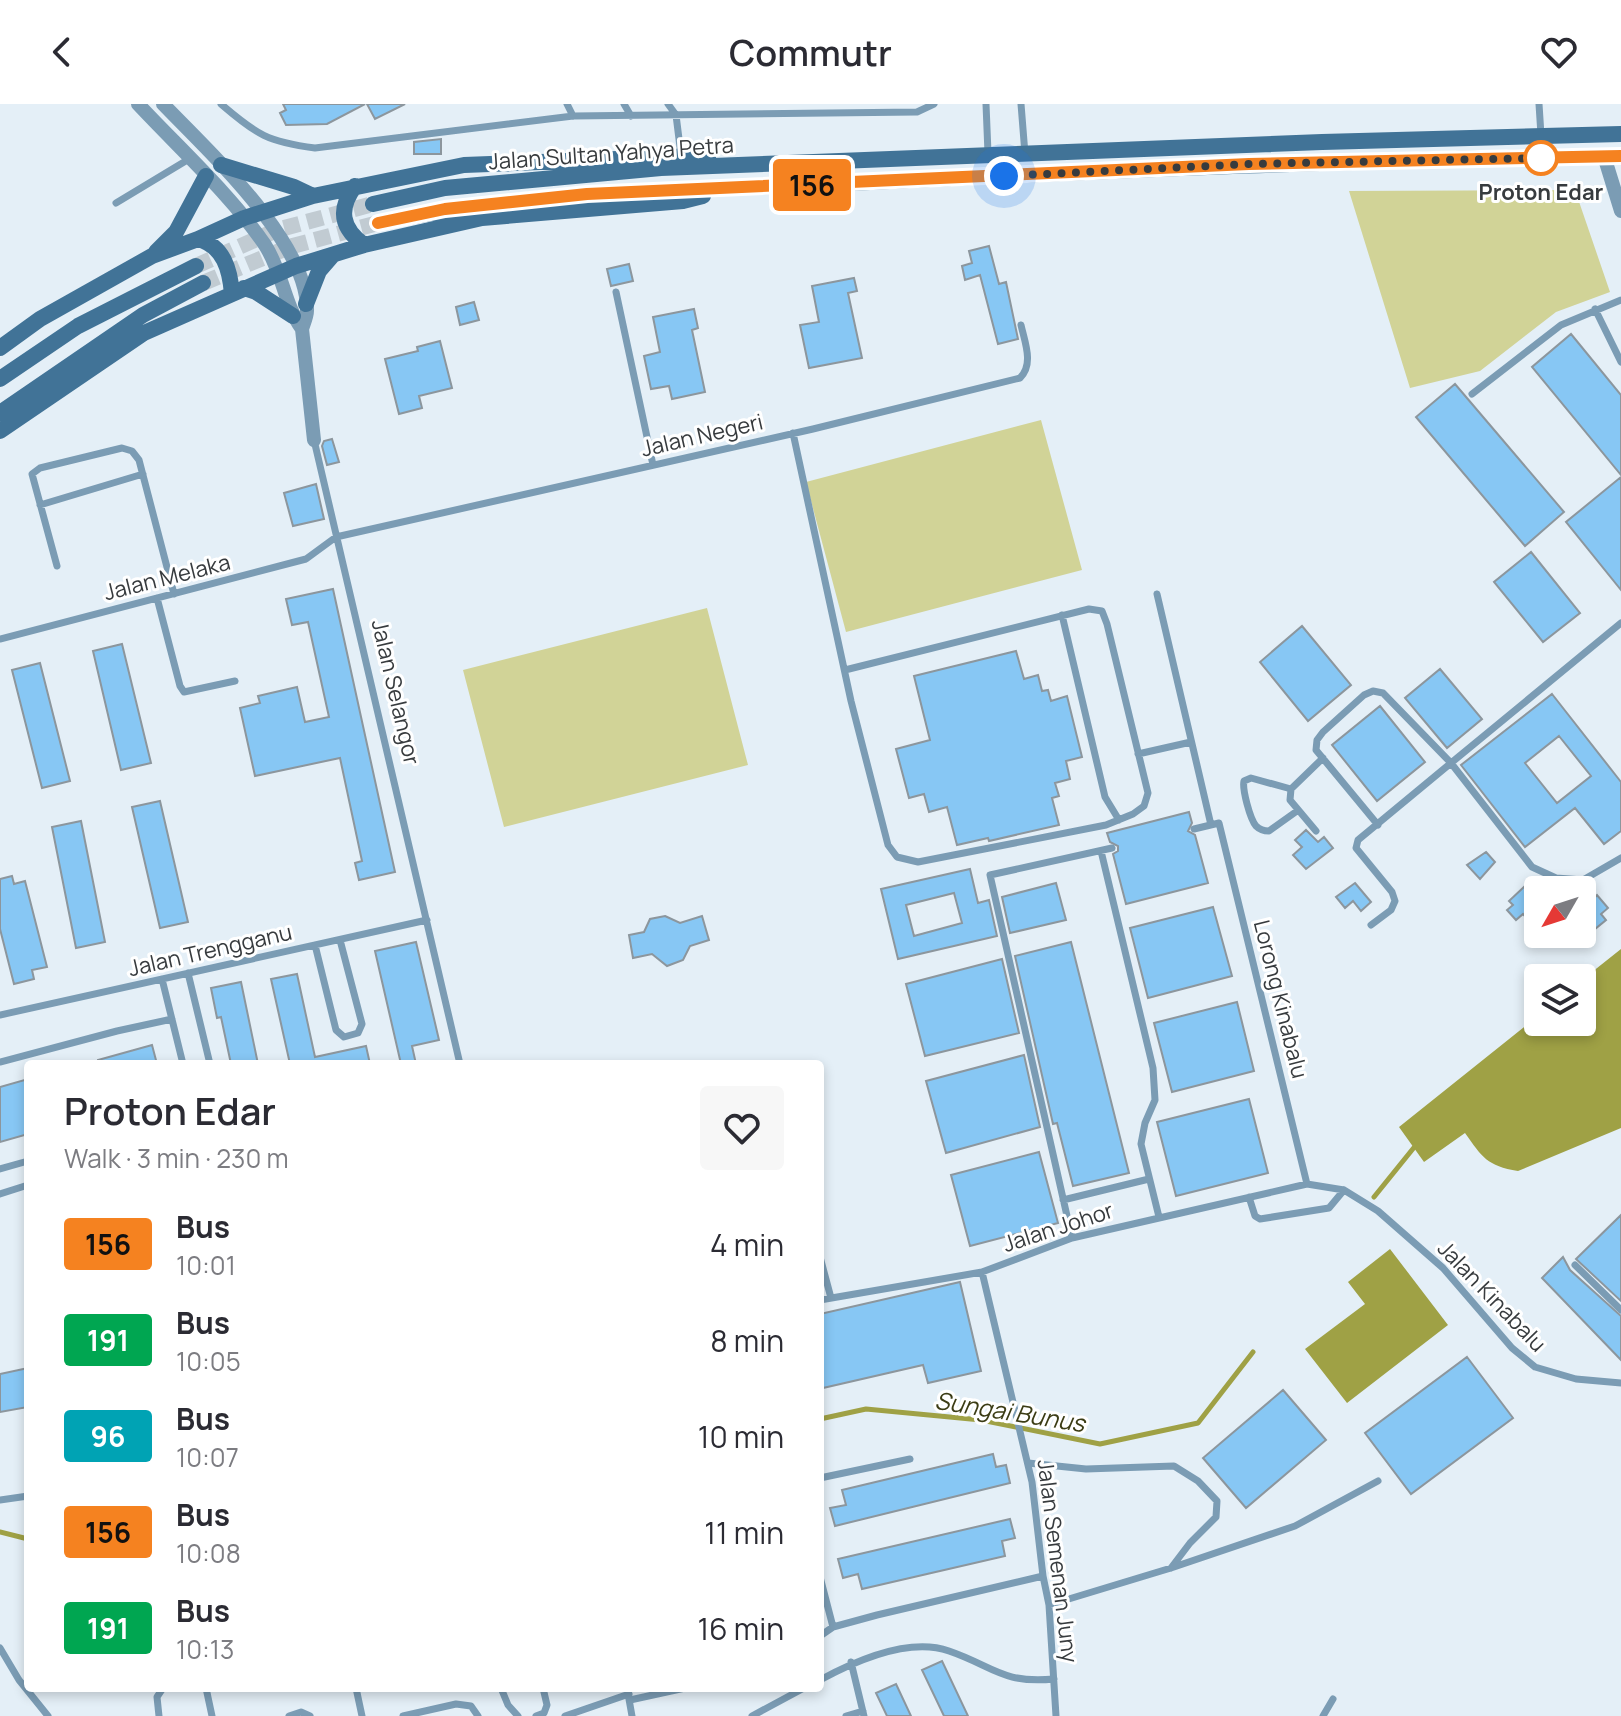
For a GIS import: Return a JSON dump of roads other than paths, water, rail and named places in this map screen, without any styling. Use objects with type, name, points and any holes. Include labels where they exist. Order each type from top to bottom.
[{"type":"main road","name":"Jalan Sultan Yahya Petra","points":[[373,204],[445,188],[661,168],[1322,142],[1621,134]]},
{"type":"main road","points":[[0,348],[40,319],[152,256],[244,218],[313,196],[464,165],[693,156],[737,165]]},
{"type":"main road","name":"Jalan Sultan Yahya Petra","points":[[378,223],[445,209],[587,194],[1322,162],[1613,156]]},
{"type":"main road","points":[[221,165],[294,187],[313,196]]},
{"type":"main road","points":[[152,256],[176,232],[206,176]]},
{"type":"main road","points":[[355,186],[345,199],[343,217],[348,231],[364,245]]},
{"type":"main road","points":[[0,431],[144,333],[288,270],[333,255],[482,218],[683,201],[727,189]]},
{"type":"main road","points":[[198,239],[207,242],[221,254],[238,291]]},
{"type":"main road","points":[[306,304],[319,271],[333,255]]},
{"type":"main road","points":[[0,379],[78,326],[196,266]]},
{"type":"main road","points":[[0,413],[143,315],[203,283]]},
{"type":"main road","points":[[238,291],[256,292],[297,322]]},
{"type":"street","points":[[138,104],[288,270]]},
{"type":"street","points":[[163,104],[262,212],[282,239],[288,270]]},
{"type":"street","points":[[1322,142],[1322,162]]},
{"type":"street","points":[[1613,156],[1621,211]]},
{"type":"street","name":"Jalan Selangor","points":[[288,270],[308,312],[297,322]]},
{"type":"street","name":"Jalan Selangor","points":[[288,270],[314,440]]},
{"type":"lane","points":[[221,104],[249,128],[280,143],[315,148],[573,116],[917,112],[934,104]]},
{"type":"lane","points":[[567,104],[573,116]]},
{"type":"lane","points":[[624,104],[631,116]]},
{"type":"lane","points":[[668,104],[676,115],[681,156]]},
{"type":"lane","points":[[986,104],[988,155]]},
{"type":"lane","points":[[1021,104],[1025,154]]},
{"type":"lane","points":[[1539,104],[1541,135]]},
{"type":"lane","points":[[116,203],[189,159]]},
{"type":"lane","points":[[616,292],[653,465]]},
{"type":"lane","points":[[1472,394],[1561,325],[1621,300]]},
{"type":"lane","points":[[1595,309],[1621,362]]},
{"type":"lane","name":"Jalan Negeri","points":[[336,537],[1020,378],[1027,371],[1028,363],[1021,325]]},
{"type":"lane","points":[[793,433],[845,670],[888,845],[897,857],[918,862],[1106,825],[1144,806],[1148,793],[1102,611],[1089,609],[1062,615],[845,670]]},
{"type":"lane","name":"Jalan Selangor","points":[[314,440],[459,1060]]},
{"type":"lane","points":[[57,566],[32,474],[40,468],[122,448],[132,451],[139,460],[174,594]]},
{"type":"lane","points":[[40,505],[143,474]]},
{"type":"lane","name":"Jalan Melaka","points":[[0,639],[306,559],[336,537]]},
{"type":"lane","name":"Lorong Kinabalu","points":[[1157,594],[1191,742],[1307,1184]]},
{"type":"lane","points":[[157,598],[184,692],[235,681]]},
{"type":"lane","points":[[1062,615],[1105,797],[1119,820]]},
{"type":"lane","points":[[1371,925],[1391,910],[1395,901],[1392,892],[1356,848],[1358,840],[1621,623]]},
{"type":"lane","points":[[1378,825],[1316,750],[1317,740],[1364,695],[1373,691],[1383,693],[1451,763],[1532,867],[1556,878],[1583,880],[1621,858]]},
{"type":"lane","points":[[1138,754],[1191,742]]},
{"type":"lane","points":[[1316,831],[1290,800],[1291,789],[1323,758]]},
{"type":"lane","points":[[1291,789],[1251,778],[1244,781],[1242,788],[1256,826],[1262,830],[1269,831],[1297,811]]},
{"type":"lane","points":[[1194,829],[1215,824]]},
{"type":"lane","points":[[1072,1238],[990,875],[1112,848]]},
{"type":"lane","points":[[1101,851],[1153,1068],[1155,1100],[1145,1123],[1141,1144],[1159,1217]]},
{"type":"lane","name":"Jalan Trengganu","points":[[0,1015],[427,920]]},
{"type":"lane","points":[[315,945],[336,1030],[344,1037],[358,1033],[362,1024],[340,940]]},
{"type":"lane","points":[[188,973],[209,1060]]},
{"type":"lane","points":[[162,979],[182,1060]]},
{"type":"lane","points":[[0,1062],[172,1019]]},
{"type":"lane","points":[[0,1169],[24,1162]]},
{"type":"lane","points":[[1063,1200],[1149,1179]]},
{"type":"lane","name":"Jalan Kinabalu","points":[[1307,1184],[1344,1190],[1378,1211],[1443,1268],[1512,1348],[1535,1367],[1576,1379],[1621,1383]]},
{"type":"lane","name":"Jalan Johor","points":[[824,1299],[982,1272],[1072,1238],[1307,1184]]},
{"type":"lane","points":[[0,1194],[24,1186]]},
{"type":"lane","points":[[1249,1197],[1255,1216],[1260,1219],[1329,1208],[1344,1190]]},
{"type":"lane","points":[[1575,1265],[1621,1310]]},
{"type":"lane","points":[[824,1272],[831,1298]]},
{"type":"lane","name":"Jalan Semenan Juny","points":[[982,1272],[1028,1463],[1049,1605],[1056,1716]]},
{"type":"lane","points":[[824,1477],[910,1459]]},
{"type":"lane","points":[[1028,1463],[1086,1469],[1174,1466],[1198,1481],[1217,1501],[1216,1517],[1171,1568]]},
{"type":"lane","points":[[1049,1605],[1295,1526],[1378,1481]]},
{"type":"lane","points":[[0,1500],[24,1497]]},
{"type":"lane","points":[[824,1633],[833,1627],[1043,1576]]},
{"type":"lane","points":[[824,1592],[833,1627]]},
{"type":"lane","points":[[824,1678],[851,1662],[917,1646],[947,1650],[1003,1677],[1034,1681],[1054,1679]]},
{"type":"lane","points":[[0,1648],[24,1686]]},
{"type":"lane","points":[[846,1716],[864,1713],[851,1662]]},
{"type":"lane","points":[[29,1692],[48,1716]]},
{"type":"lane","points":[[159,1716],[157,1697],[160,1692]]},
{"type":"lane","points":[[207,1692],[212,1716]]},
{"type":"lane","points":[[357,1692],[362,1716]]},
{"type":"lane","points":[[503,1692],[508,1705],[518,1716]]},
{"type":"lane","points":[[536,1716],[544,1713],[547,1705],[544,1692]]},
{"type":"lane","points":[[752,1716],[797,1692]]},
{"type":"lane","points":[[565,1716],[629,1694],[632,1716]]},
{"type":"lane","points":[[1323,1716],[1333,1699]]},
{"type":"lane","points":[[403,1716],[456,1704],[471,1706],[478,1716]]},
{"type":"lane","points":[[289,1716],[301,1712],[310,1716]]},
{"type":"waterway","name":"Sungai Bunus","points":[[1374,1197],[1416,1145]]},
{"type":"waterway","name":"Sungai Bunus","points":[[824,1418],[866,1409],[981,1420],[1100,1444],[1198,1423],[1253,1352]]},
{"type":"waterway","name":"Sungai Bunus","points":[[0,1532],[24,1538]]},
{"type":"tunnel","points":[[196,266],[277,230],[373,204]]},
{"type":"tunnel","points":[[203,283],[289,247],[378,223]]},
{"type":"place","name":"Proton Edar","points":[[1541,158]]}]
